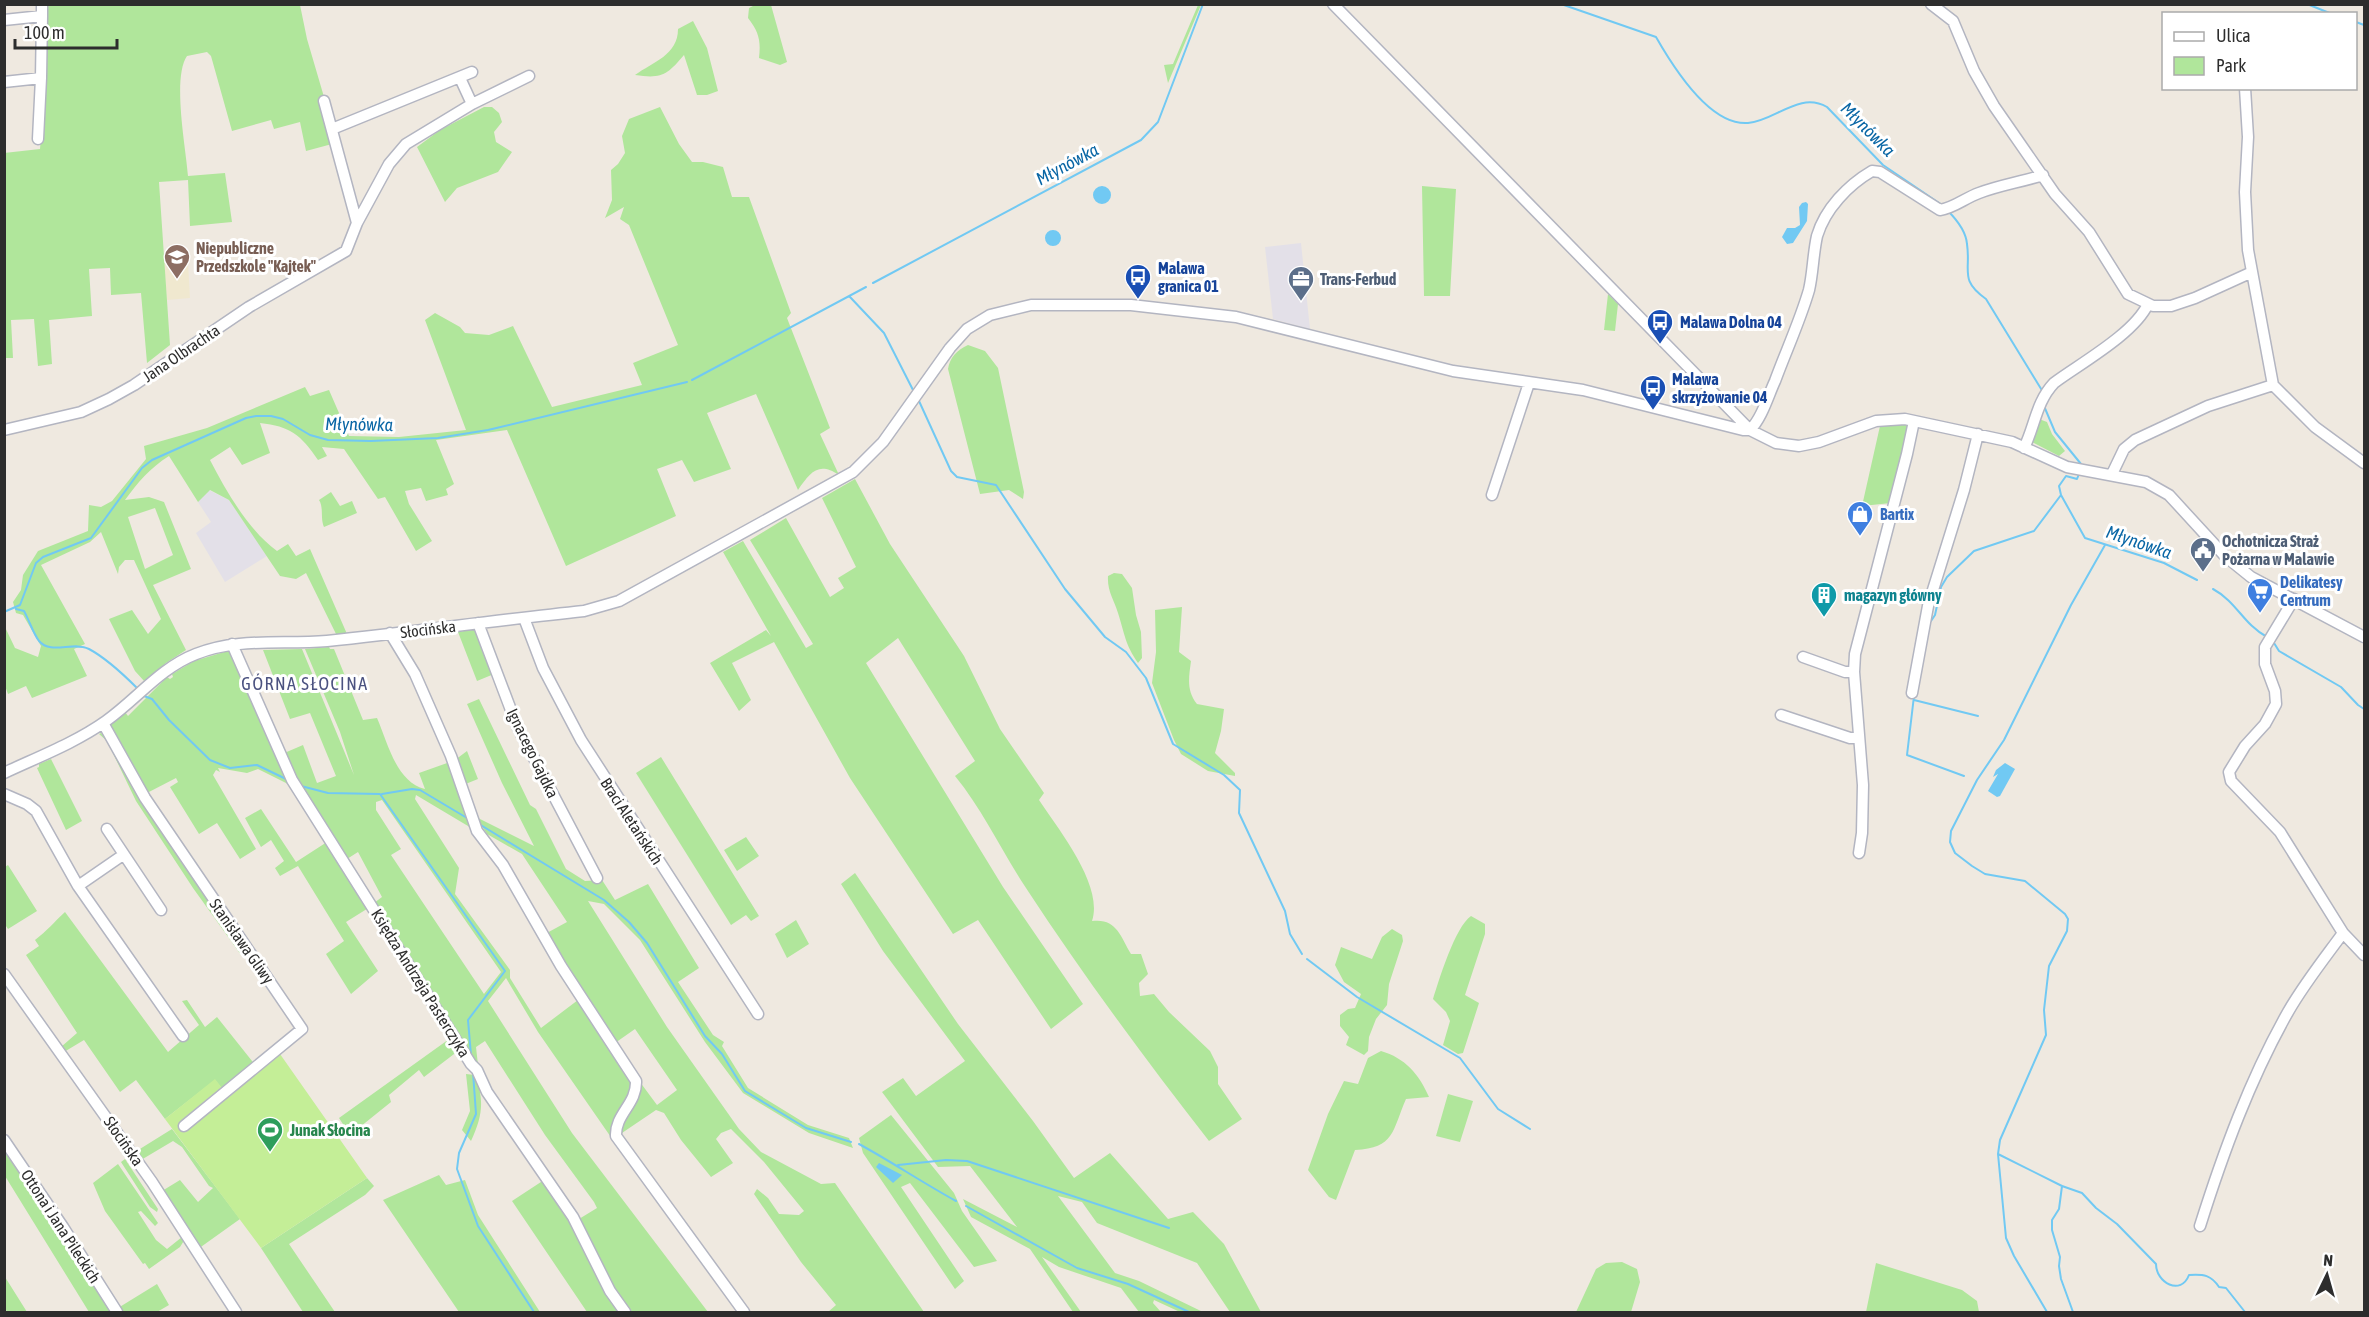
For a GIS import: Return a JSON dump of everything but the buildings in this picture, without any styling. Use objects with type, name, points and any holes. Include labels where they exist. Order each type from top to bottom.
[{"type":"street","points":[[38,140],[42,4]]},
{"type":"street","points":[[1930,4],[1953,21],[1974,71],[1994,106],[2055,194],[2089,232],[2128,294],[2148,304],[2162,306],[2181,303],[2250,273]]},
{"type":"street","points":[[1334,5],[1750,430],[1776,443],[1799,446],[1819,442],[1883,420],[1914,421],[2012,442],[2067,467],[2140,480],[2158,487],[2179,505],[2214,546],[2238,567],[2258,581],[2364,637]]},
{"type":"street","points":[[4,20],[42,16]]},
{"type":"street","points":[[332,129],[472,72]]},
{"type":"street","points":[[357,223],[389,164],[406,144],[472,104],[529,76]]},
{"type":"street","points":[[4,82],[41,78]]},
{"type":"street","points":[[459,78],[472,104]]},
{"type":"street","points":[[2245,90],[2248,137],[2246,223],[2250,273],[2273,385],[2314,427],[2364,463]]},
{"type":"street","points":[[324,101],[357,223]]},
{"type":"street","points":[[1750,430],[1770,393],[1804,307],[1814,264],[1817,238],[1832,205],[1864,177],[1876,171],[1940,210],[1995,187],[2043,174]]},
{"type":"street","name":"Jana Olbrachta","points":[[4,430],[75,414],[134,385],[249,307],[346,250],[357,223]]},
{"type":"street","points":[[2024,448],[2033,429],[2036,412],[2047,390],[2123,333],[2143,315],[2148,304]]},
{"type":"street","name":"Słocińska","points":[[4,773],[103,723],[173,665],[207,650],[232,644],[301,643],[584,611],[618,601],[854,472],[884,442],[950,348],[967,329],[990,315],[1032,305],[1131,305],[1236,317],[1453,371],[1597,393],[1750,430]]},
{"type":"street","points":[[1492,495],[1529,383]]},
{"type":"street","points":[[2112,474],[2124,449],[2135,440],[2208,406],[2273,385]]},
{"type":"street","points":[[1859,853],[1863,807],[1854,672],[1856,648],[1902,477],[1914,421]]},
{"type":"street","points":[[1911,693],[1928,606],[1966,486],[1978,434]]},
{"type":"street","points":[[2294,599],[2269,639],[2265,664],[2275,691],[2276,704],[2265,724],[2246,746],[2229,772],[2231,781],[2280,832],[2343,933],[2364,955]]},
{"type":"street","name":"Braci Aletańskich","points":[[524,618],[543,668],[580,740],[758,1014]]},
{"type":"street","name":"Ignacego Gajdka","points":[[478,623],[517,726],[597,878]]},
{"type":"street","points":[[390,633],[415,674],[451,756],[477,831],[503,865],[561,966],[636,1081],[633,1099],[617,1123],[616,1136],[744,1312]]},
{"type":"street","name":"Księdza Andrzeja Pasterczyka","points":[[232,644],[292,780],[471,1064],[477,1070],[487,1092],[573,1217],[610,1291],[625,1312]]},
{"type":"street","points":[[1803,657],[1845,672],[1854,672]]},
{"type":"street","points":[[1781,715],[1850,738],[1859,738]]},
{"type":"street","name":"Stanisława Gliwy","points":[[103,723],[145,798],[302,1029],[184,1126]]},
{"type":"street","points":[[4,794],[27,804],[36,811],[78,886],[183,1036]]},
{"type":"street","points":[[107,829],[161,910]]},
{"type":"street","points":[[78,886],[123,855]]},
{"type":"street","points":[[2200,1226],[2242,1108],[2272,1040],[2301,991],[2343,933]]},
{"type":"street","name":"Słocińska","points":[[4,974],[152,1182],[236,1312]]},
{"type":"street","name":"Ottona i Jana Pileckich","points":[[4,1140],[117,1312]]},
{"type":"shaded area","points":[[1301,243],[1310,329],[1273,319],[1265,247]]},
{"type":"shaded area","name":"Niepubliczne Przedszkole \"Kajtek\"","points":[[188,262],[190,298],[167,300],[164,263]]},
{"type":"shaded area","points":[[209,490],[229,500],[267,556],[225,582],[196,533],[211,522],[198,502]]},
{"type":"green space","points":[[47,5],[300,5],[307,39],[324,97],[332,144],[306,151],[300,122],[274,129],[271,120],[232,131],[211,56],[207,52],[187,56],[183,66],[180,96],[188,176],[225,173],[232,222],[190,226],[188,180],[159,182],[170,345],[147,363],[141,293],[111,295],[110,268],[89,269],[92,316],[49,320],[52,364],[38,366],[34,319],[11,320],[13,358],[5,358],[4,153],[40,149],[45,88]]},
{"type":"green space","points":[[755,5],[771,5],[787,62],[780,65],[759,58],[758,37],[748,18],[749,8]]},
{"type":"green space","points":[[1198,5],[1201,5],[1168,83],[1164,65],[1173,64]]},
{"type":"green space","points":[[693,21],[707,48],[718,91],[707,95],[697,95],[684,55],[663,74],[658,76],[635,75],[669,52],[677,38],[678,29]]},
{"type":"green space","points":[[484,107],[492,107],[499,113],[502,122],[494,132],[496,142],[512,152],[498,172],[457,188],[445,202],[417,147],[440,130]]},
{"type":"green space","points":[[660,107],[679,144],[692,162],[723,167],[732,197],[749,197],[791,313],[787,318],[830,428],[820,434],[839,475],[820,469],[811,474],[798,490],[756,394],[707,413],[731,469],[694,482],[682,460],[657,469],[676,516],[566,566],[507,430],[436,440],[454,484],[446,489],[448,495],[426,501],[421,488],[405,491],[409,504],[432,541],[416,551],[385,497],[378,499],[344,449],[322,447],[327,456],[318,460],[294,433],[270,424],[260,423],[270,453],[242,465],[230,447],[210,460],[239,510],[267,543],[277,551],[288,544],[296,556],[310,549],[347,634],[337,636],[306,573],[296,579],[280,576],[229,500],[210,490],[198,502],[169,456],[145,476],[125,500],[149,497],[164,502],[191,569],[153,585],[186,650],[166,663],[145,682],[135,671],[109,619],[132,610],[148,634],[161,619],[134,560],[125,560],[119,567],[118,574],[101,532],[90,542],[41,565],[85,644],[74,649],[87,676],[32,698],[26,686],[8,694],[4,683],[4,625],[15,648],[38,657],[41,646],[23,615],[16,613],[13,602],[21,590],[23,575],[38,551],[88,531],[89,505],[101,507],[112,501],[146,459],[144,446],[207,428],[305,387],[310,396],[329,390],[349,436],[399,437],[466,430],[425,320],[435,313],[460,327],[465,333],[489,335],[513,326],[552,407],[642,385],[633,363],[678,345],[629,225],[620,219],[624,207],[605,218],[612,200],[611,170],[625,153],[622,136],[629,119]],"holes":[[[155,508],[173,555],[145,569],[128,517]]]},
{"type":"green space","points":[[1422,186],[1456,189],[1450,296],[1424,296]]},
{"type":"green space","points":[[1608,294],[1618,304],[1615,331],[1604,330]]},
{"type":"green space","points":[[968,345],[985,351],[998,368],[1024,492],[1023,499],[1009,490],[980,494],[948,369],[955,354]]},
{"type":"green space","points":[[2039,419],[2047,422],[2052,434],[2065,451],[2059,456],[2032,442]]},
{"type":"green space","points":[[1897,424],[1908,427],[1891,503],[1862,506],[1880,426]]},
{"type":"green space","points":[[855,479],[890,544],[964,656],[1000,729],[1044,793],[1039,800],[1086,875],[1094,907],[1092,921],[1107,922],[1112,925],[1131,954],[1141,954],[1148,974],[1139,983],[1140,996],[1154,994],[1169,1012],[1210,1051],[1218,1067],[1218,1084],[1242,1119],[1209,1141],[1138,1048],[1070,953],[1017,874],[975,803],[955,776],[975,761],[898,638],[866,663],[1003,887],[1083,1004],[1051,1029],[978,920],[953,934],[850,778],[774,642],[732,663],[751,700],[739,711],[710,663],[766,630],[771,636],[723,552],[743,541],[806,648],[813,644],[750,540],[786,518],[830,597],[844,588],[838,578],[856,567],[822,498]]},
{"type":"green space","points":[[331,492],[340,506],[352,501],[357,513],[324,527],[319,500]]},
{"type":"green space","points":[[1114,573],[1122,574],[1132,588],[1141,632],[1142,658],[1138,663],[1128,645],[1110,591],[1108,576]]},
{"type":"green space","points":[[1182,607],[1179,652],[1191,661],[1189,683],[1191,694],[1197,704],[1224,709],[1215,753],[1235,773],[1235,776],[1208,771],[1181,754],[1152,683],[1156,652],[1155,610]]},
{"type":"green space","points":[[476,629],[494,674],[477,681],[458,632]]},
{"type":"green space","points":[[329,647],[334,649],[363,720],[377,718],[394,760],[400,770],[415,785],[425,789],[419,773],[450,762],[473,829],[416,795],[415,799],[459,868],[455,894],[510,970],[510,978],[541,1028],[578,1000],[633,1082],[615,1143],[538,1032],[506,978],[488,1001],[572,1133],[708,1312],[629,1312],[618,1296],[579,1219],[597,1208],[594,1202],[545,1135],[485,1041],[476,1047],[478,1065],[374,903],[382,897],[358,852],[347,859],[282,754],[303,745],[317,783],[336,776],[310,713],[290,719],[263,650],[302,649],[354,775],[340,732],[305,649]],"holes":[[[382,800],[501,972],[484,994],[391,855],[401,849],[376,810],[376,802]]]},
{"type":"green space","points":[[231,650],[289,776],[288,784],[258,769],[247,773],[218,768],[220,772],[216,770],[213,775],[256,849],[240,859],[217,823],[199,834],[170,787],[178,782],[176,778],[147,793],[108,726],[125,712],[128,716],[167,677],[170,679],[173,677],[172,674],[194,661]]},
{"type":"green space","points":[[479,699],[530,805],[536,809],[566,869],[585,881],[602,880],[615,900],[648,884],[699,968],[678,982],[713,1035],[724,1042],[722,1046],[748,1088],[808,1125],[849,1138],[853,1148],[809,1133],[743,1093],[705,1042],[640,940],[604,904],[588,901],[667,1027],[739,1129],[761,1152],[821,1184],[835,1183],[924,1312],[828,1312],[836,1305],[801,1262],[754,1194],[757,1189],[768,1198],[779,1214],[799,1215],[804,1211],[764,1162],[731,1129],[721,1133],[716,1139],[733,1163],[711,1177],[681,1140],[664,1113],[656,1110],[619,1135],[637,1078],[657,1105],[677,1090],[635,1029],[615,1043],[545,934],[567,922],[522,854],[487,834],[476,817],[534,846],[502,783],[467,704]]},
{"type":"green space","points":[[99,734],[108,737],[245,951],[241,955],[193,888],[136,801],[107,741]]},
{"type":"green space","points":[[467,751],[478,779],[463,785],[455,760]]},
{"type":"green space","points":[[661,757],[759,916],[751,921],[746,915],[731,925],[636,773]]},
{"type":"green space","points":[[51,759],[82,821],[66,830],[37,768],[39,764]]},
{"type":"green space","points":[[261,809],[296,862],[327,842],[370,907],[346,922],[378,971],[351,994],[326,954],[344,941],[298,866],[280,876],[275,868],[284,861],[271,840],[261,847],[245,818]]},
{"type":"green space","points":[[746,837],[759,856],[737,871],[724,850]]},
{"type":"green space","points":[[8,865],[37,911],[8,929],[4,923],[5,867]]},
{"type":"green space","points":[[855,873],[958,1024],[1074,1178],[1110,1153],[1168,1219],[1193,1212],[1224,1244],[1261,1312],[1230,1312],[1197,1263],[1097,1223],[1082,1202],[1058,1196],[1115,1273],[1139,1281],[1203,1312],[1180,1312],[1154,1300],[1153,1303],[1161,1312],[1139,1312],[1121,1288],[1059,1267],[1042,1257],[1081,1312],[1073,1312],[1030,1249],[971,1217],[963,1199],[1017,1227],[970,1166],[938,1167],[882,1092],[903,1078],[916,1096],[965,1061],[883,951],[841,884]]},
{"type":"green space","points":[[65,912],[168,1052],[199,1025],[182,1001],[187,1000],[205,1027],[217,1017],[256,1066],[224,1091],[215,1080],[165,1119],[136,1080],[120,1092],[84,1040],[64,1052],[61,1047],[77,1033],[26,955],[39,946],[35,940]]},
{"type":"green space","points":[[1471,916],[1485,924],[1485,934],[1465,995],[1479,1003],[1463,1053],[1458,1054],[1443,1045],[1450,1021],[1446,1012],[1433,999],[1443,967],[1459,931]]},
{"type":"green space","points":[[796,920],[809,944],[787,958],[775,934]]},
{"type":"green space","points":[[1392,929],[1402,935],[1403,941],[1389,984],[1387,1005],[1376,1019],[1369,1037],[1368,1051],[1364,1055],[1346,1045],[1349,1037],[1340,1026],[1340,1015],[1348,1009],[1355,1008],[1361,994],[1344,982],[1335,965],[1341,947],[1372,959],[1382,937]]},
{"type":"green space","points":[[452,1037],[458,1051],[424,1077],[419,1070],[389,1095],[391,1102],[350,1135],[339,1118]]},
{"type":"green space","points":[[1381,1051],[1397,1058],[1410,1068],[1421,1081],[1429,1097],[1406,1099],[1394,1129],[1385,1141],[1368,1149],[1355,1150],[1336,1200],[1329,1197],[1308,1170],[1328,1114],[1344,1081],[1358,1084],[1368,1058]]},
{"type":"green space","name":"Junak Słocina","points":[[280,1054],[367,1178],[261,1248],[165,1119],[215,1079],[229,1097]]},
{"type":"green space","points":[[466,1074],[475,1075],[481,1101],[478,1124],[471,1141],[462,1130],[470,1111]]},
{"type":"green space","points":[[1448,1094],[1473,1101],[1460,1142],[1436,1136]]},
{"type":"green space","points":[[891,1115],[954,1193],[962,1211],[997,1261],[974,1267],[910,1183],[901,1187],[964,1281],[955,1289],[863,1153],[859,1138]]},
{"type":"green space","points":[[172,1129],[240,1219],[198,1249],[162,1191],[180,1180],[198,1202],[213,1188],[209,1186],[182,1147],[173,1141],[141,1160],[135,1152]]},
{"type":"green space","points":[[5,1144],[113,1312],[89,1312],[5,1176]]},
{"type":"green space","points":[[131,1155],[185,1239],[180,1247],[149,1269],[105,1211],[93,1183],[118,1164],[158,1223],[155,1226],[141,1211],[138,1212],[156,1240],[167,1249],[182,1237],[128,1157]]},
{"type":"green space","points":[[125,1159],[158,1209],[157,1212],[150,1207],[121,1162]]},
{"type":"green space","points":[[439,1175],[446,1185],[465,1180],[478,1215],[540,1312],[459,1312],[383,1200]]},
{"type":"green space","points":[[367,1178],[374,1186],[365,1195],[289,1244],[335,1312],[303,1312],[261,1248]]},
{"type":"green space","points":[[544,1180],[573,1221],[622,1312],[587,1312],[512,1201]]},
{"type":"green space","points":[[1622,1262],[1637,1269],[1640,1282],[1631,1312],[1576,1312],[1596,1269],[1606,1263]]},
{"type":"green space","points":[[1876,1263],[1962,1290],[1977,1301],[1979,1312],[1866,1312]]},
{"type":"green space","points":[[5,1277],[27,1312],[7,1312]]},
{"type":"green space","points":[[157,1284],[169,1305],[157,1312],[121,1312],[118,1308]]},
{"type":"water","points":[[1102,186],[1108,189],[1111,195],[1108,201],[1102,204],[1096,201],[1093,195],[1096,189]]},
{"type":"water","points":[[1806,202],[1808,204],[1807,221],[1793,243],[1787,244],[1782,237],[1787,228],[1800,225],[1799,207]]},
{"type":"water","points":[[1053,230],[1061,238],[1053,246],[1045,238]]},
{"type":"water","points":[[2005,763],[2015,769],[2000,796],[1997,797],[1988,791],[1998,774],[1993,777],[1996,770]]},
{"type":"water","points":[[879,1163],[902,1175],[893,1183],[876,1167]]},
{"type":"waterway","name":"Młynówka","points":[[873,283],[1141,140],[1158,122],[1203,4]]},
{"type":"waterway","name":"Młynówka","points":[[1561,4],[1656,37],[1693,92],[1719,115],[1734,121],[1748,123],[1758,121],[1807,102],[1827,107],[1883,165],[1942,205]]},
{"type":"waterway","points":[[2307,4],[2327,12]]},
{"type":"waterway","points":[[2357,22],[2364,25]]},
{"type":"waterway","name":"Młynówka","points":[[1948,211],[1965,235],[1968,274],[1972,286],[1986,299],[2043,392]]},
{"type":"waterway","name":"Młynówka","points":[[692,380],[866,287]]},
{"type":"waterway","points":[[850,297],[884,333],[913,390]]},
{"type":"waterway","name":"Młynówka","points":[[4,612],[20,605],[36,563],[43,557],[91,538],[142,468],[152,460],[246,418],[271,416],[283,419],[310,435],[328,440],[438,438],[488,430],[687,382]]},
{"type":"waterway","points":[[919,401],[951,471],[957,477],[996,485],[1065,589],[1105,637],[1126,652],[1146,678],[1173,744],[1224,775],[1240,790],[1239,813],[1285,911],[1290,934],[1302,954]]},
{"type":"waterway","name":"Młynówka","points":[[2044,406],[2055,432],[2081,464]]},
{"type":"waterway","name":"Młynówka","points":[[2079,474],[2077,479],[2066,476],[2059,486],[2061,495],[2085,538],[2164,563],[2197,580]]},
{"type":"waterway","points":[[1931,621],[1935,615],[1941,587],[1947,577],[1974,551],[2034,531],[2061,495]]},
{"type":"waterway","points":[[2047,1312],[2006,1238],[1998,1154],[2000,1140],[2046,1035],[2044,1010],[2049,966],[2067,931],[2068,919],[2025,881],[1985,874],[1955,853],[1950,842],[1951,831],[1977,780],[2004,740],[2071,605],[2105,545]]},
{"type":"waterway","name":"Młynówka","points":[[2213,589],[2267,637]]},
{"type":"waterway","points":[[16,609],[24,611],[37,638],[44,645],[56,648],[76,646],[89,649],[108,662],[137,688]]},
{"type":"waterway","name":"Młynówka","points":[[2274,643],[2279,651],[2341,687],[2364,709]]},
{"type":"waterway","points":[[144,696],[152,699],[169,720],[210,760],[230,768],[257,765],[286,779]]},
{"type":"waterway","points":[[1914,696],[1907,755],[1964,776]]},
{"type":"waterway","points":[[1914,700],[1978,716]]},
{"type":"waterway","points":[[301,786],[328,793],[380,794],[505,971],[468,1020],[471,1055]]},
{"type":"waterway","points":[[382,794],[412,789],[420,790],[467,818]]},
{"type":"waterway","points":[[479,824],[604,900],[629,922],[647,943],[705,1036],[722,1054],[745,1091],[806,1128],[851,1142]]},
{"type":"waterway","points":[[1307,959],[1357,997],[1460,1058],[1498,1109],[1530,1129]]},
{"type":"waterway","points":[[473,1072],[476,1114],[459,1153],[457,1169],[478,1226],[534,1312]]},
{"type":"waterway","points":[[859,1144],[956,1201]]},
{"type":"waterway","points":[[1998,1154],[2062,1186],[2059,1209],[2052,1220],[2052,1230],[2060,1257],[2061,1279],[2073,1312]]},
{"type":"waterway","points":[[898,1165],[946,1160],[967,1161],[1169,1228]]},
{"type":"waterway","points":[[2062,1186],[2082,1193],[2096,1208],[2117,1224],[2156,1264],[2157,1271],[2164,1281],[2175,1286],[2180,1285],[2189,1275],[2207,1276],[2219,1287],[2226,1288],[2245,1312]]},
{"type":"waterway","points":[[966,1206],[1077,1268],[1128,1284],[1189,1312]]},
{"type":"place","name":"Niepubliczne Przedszkole \"Kajtek\"","points":[[177,280]]},
{"type":"place","name":"Malawa granica 01","points":[[1138,300]]},
{"type":"place","name":"Trans-Ferbud","points":[[1301,302]]},
{"type":"place","name":"Malawa Dolna 04","points":[[1660,345]]},
{"type":"place","name":"Malawa skrzyżowanie 04","points":[[1653,411]]},
{"type":"place","name":"Bartix","points":[[1860,537]]},
{"type":"place","name":"Ochotnicza Straż Pożarna w Malawie","points":[[2203,573]]},
{"type":"place","name":"Delikatesy Centrum","points":[[2260,614]]},
{"type":"place","name":"magazyn główny","points":[[1824,618]]},
{"type":"place","name":"Junak Słocina","points":[[270,1153]]},
{"type":"district","name":"GÓRNA SŁOCINA","points":[[305,683]]}]
